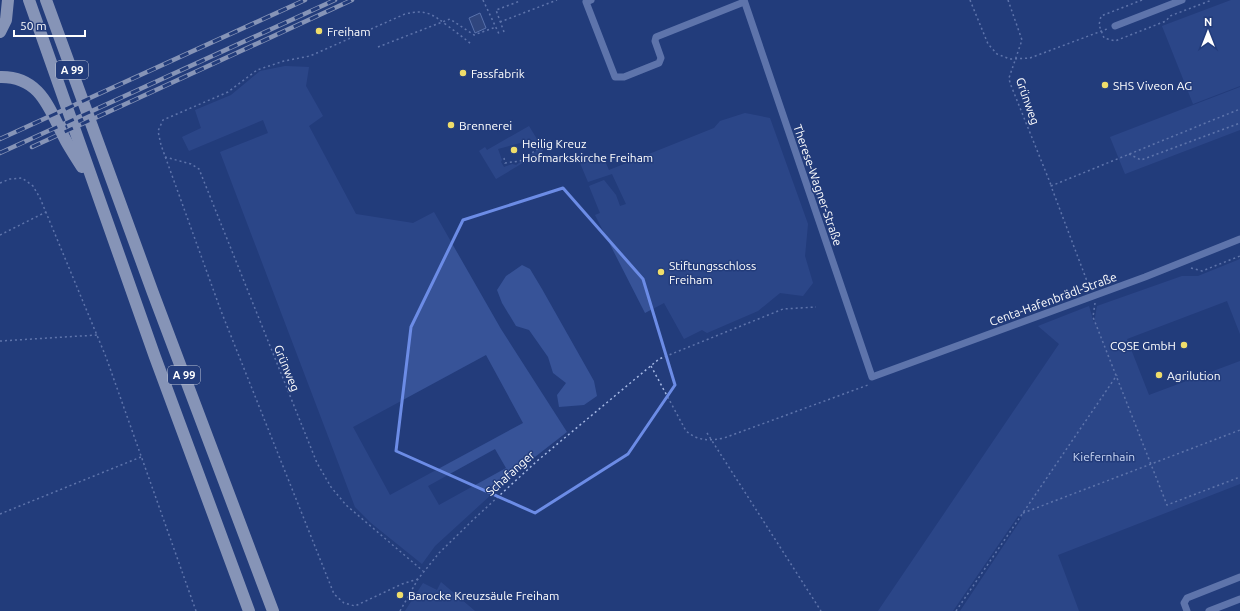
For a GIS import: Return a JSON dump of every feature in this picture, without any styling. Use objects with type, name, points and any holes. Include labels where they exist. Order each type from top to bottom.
[{"type":"highway","points":[[0,32],[6,20],[8,0]]},
{"type":"highway","name":"A 99","points":[[29,0],[94,185],[249,611]]},
{"type":"highway","name":"A 99","points":[[46,0],[152,293],[273,611]]},
{"type":"highway","points":[[0,77],[12,78],[26,84],[44,98],[66,141],[94,185]]},
{"type":"street","points":[[1115,26],[1163,3],[1182,0]]},
{"type":"street","points":[[588,1],[615,77],[624,77],[660,63],[661,58],[654,41],[656,37],[744,1]]},
{"type":"street","name":"Therese-Wagner-Straße","points":[[744,1],[872,377]]},
{"type":"street","name":"Centa-Hafenbrädl-Straße","points":[[872,377],[1240,240]]},
{"type":"street","points":[[1186,611],[1184,603],[1187,598],[1240,577]]},
{"type":"street","points":[[1209,611],[1240,599]]},
{"type":"path","points":[[483,0],[499,34]]},
{"type":"path","points":[[500,22],[557,0]]},
{"type":"path","points":[[970,0],[988,44],[1000,56],[1015,60],[1030,58],[1115,26]]},
{"type":"path","name":"Grünweg","points":[[1008,0],[1022,37],[1009,78],[1010,83],[1093,296]]},
{"type":"path","points":[[504,32],[496,10],[520,1]]},
{"type":"path","points":[[418,579],[402,584],[355,606],[344,603],[334,594],[221,311],[165,157],[158,131],[163,120],[228,92],[257,70],[284,61],[310,56],[405,14],[416,11],[427,12],[436,16],[471,44]]},
{"type":"path","points":[[378,46],[450,19],[474,35],[496,27]]},
{"type":"path","points":[[1051,186],[1240,108]]},
{"type":"path","points":[[1129,154],[1142,160],[1240,123]]},
{"type":"path","points":[[504,158],[505,163],[520,161],[551,140]]},
{"type":"path","name":"Grünweg","points":[[165,157],[191,164],[199,169],[307,443],[331,487],[346,505],[424,572]]},
{"type":"path","points":[[0,183],[17,177],[22,178],[29,181],[40,198],[97,335],[196,611]]},
{"type":"path","points":[[0,235],[46,212]]},
{"type":"path","points":[[1093,296],[1095,301],[1093,317],[1167,505],[1240,477]]},
{"type":"path","name":"Schafanger","points":[[400,611],[418,579],[439,552],[537,461],[659,359],[783,309],[816,307]]},
{"type":"path","points":[[0,341],[97,335]]},
{"type":"path","points":[[651,366],[686,431],[695,438],[711,440]]},
{"type":"path","points":[[956,611],[1117,375]]},
{"type":"path","points":[[1023,513],[1152,465],[1240,430]]},
{"type":"path","points":[[707,433],[821,611]]},
{"type":"path","points":[[0,514],[142,457]]},
{"type":"highlighted area","points":[[563,188],[643,279],[675,385],[628,454],[535,513],[396,451],[411,327],[463,220]]},
{"type":"green space","points":[[1231,0],[1240,0],[1240,86],[1193,104],[1162,26]]},
{"type":"green space","points":[[285,66],[309,67],[306,86],[323,116],[309,126],[356,214],[413,223],[434,212],[501,329],[567,432],[517,471],[435,546],[422,564],[371,523],[355,507],[220,152],[268,133],[263,120],[189,151],[182,137],[201,128],[195,110],[231,95],[260,71]],"holes":[[[486,355],[523,423],[390,495],[353,427]],[[495,449],[506,468],[439,505],[428,486]]]},
{"type":"green space","points":[[1240,87],[1240,130],[1125,174],[1110,137]]},
{"type":"green space","points":[[745,113],[770,118],[808,224],[805,256],[813,283],[803,296],[780,293],[758,311],[707,333],[702,330],[684,339],[664,303],[645,313],[595,215],[600,213],[589,186],[604,180],[616,195],[620,206],[626,204],[612,174],[588,182],[580,163],[602,155],[609,170],[714,128],[720,121]]},
{"type":"green space","points":[[529,126],[540,144],[535,147],[534,141],[531,140],[498,149],[502,160],[501,162],[504,167],[512,164],[516,165],[542,147],[543,151],[496,179],[479,151],[485,147],[487,150]]},
{"type":"green space","name":"Kiefernhain","points":[[1240,259],[1240,334],[1227,301],[1127,339],[1149,395],[1240,361],[1240,484],[1058,555],[1079,611],[960,611],[1022,518],[1018,516],[953,611],[878,611],[1059,344],[1038,326],[1089,306],[1094,323],[1097,306],[1182,276],[1198,276]]},
{"type":"green space","points":[[522,265],[530,269],[594,381],[597,396],[584,405],[559,407],[557,395],[566,383],[553,373],[548,357],[529,330],[516,326],[502,303],[497,290],[506,276]]},
{"type":"green space","points":[[441,582],[475,611],[405,611],[423,583],[437,590]]},
{"type":"shaded area","points":[[480,13],[486,28],[475,33],[469,18]]},
{"type":"railway","points":[[0,139],[305,0]]},
{"type":"railway","points":[[0,153],[335,0]]},
{"type":"railway","points":[[32,147],[352,0]]},
{"type":"place","name":"Freiham","points":[[319,31]]},
{"type":"place","name":"Fassfabrik","points":[[463,73]]},
{"type":"place","name":"SHS Viveon AG","points":[[1105,85]]},
{"type":"place","name":"Brennerei","points":[[451,125]]},
{"type":"place","name":"Heilig Kreuz Hofmarkskirche Freiham","points":[[514,150]]},
{"type":"place","name":"Stiftungsschloss Freiham","points":[[661,272]]},
{"type":"place","name":"CQSE GmbH","points":[[1184,345]]},
{"type":"place","name":"Agrilution","points":[[1159,375]]},
{"type":"place","name":"Barocke Kreuzsäule Freiham","points":[[400,595]]}]
